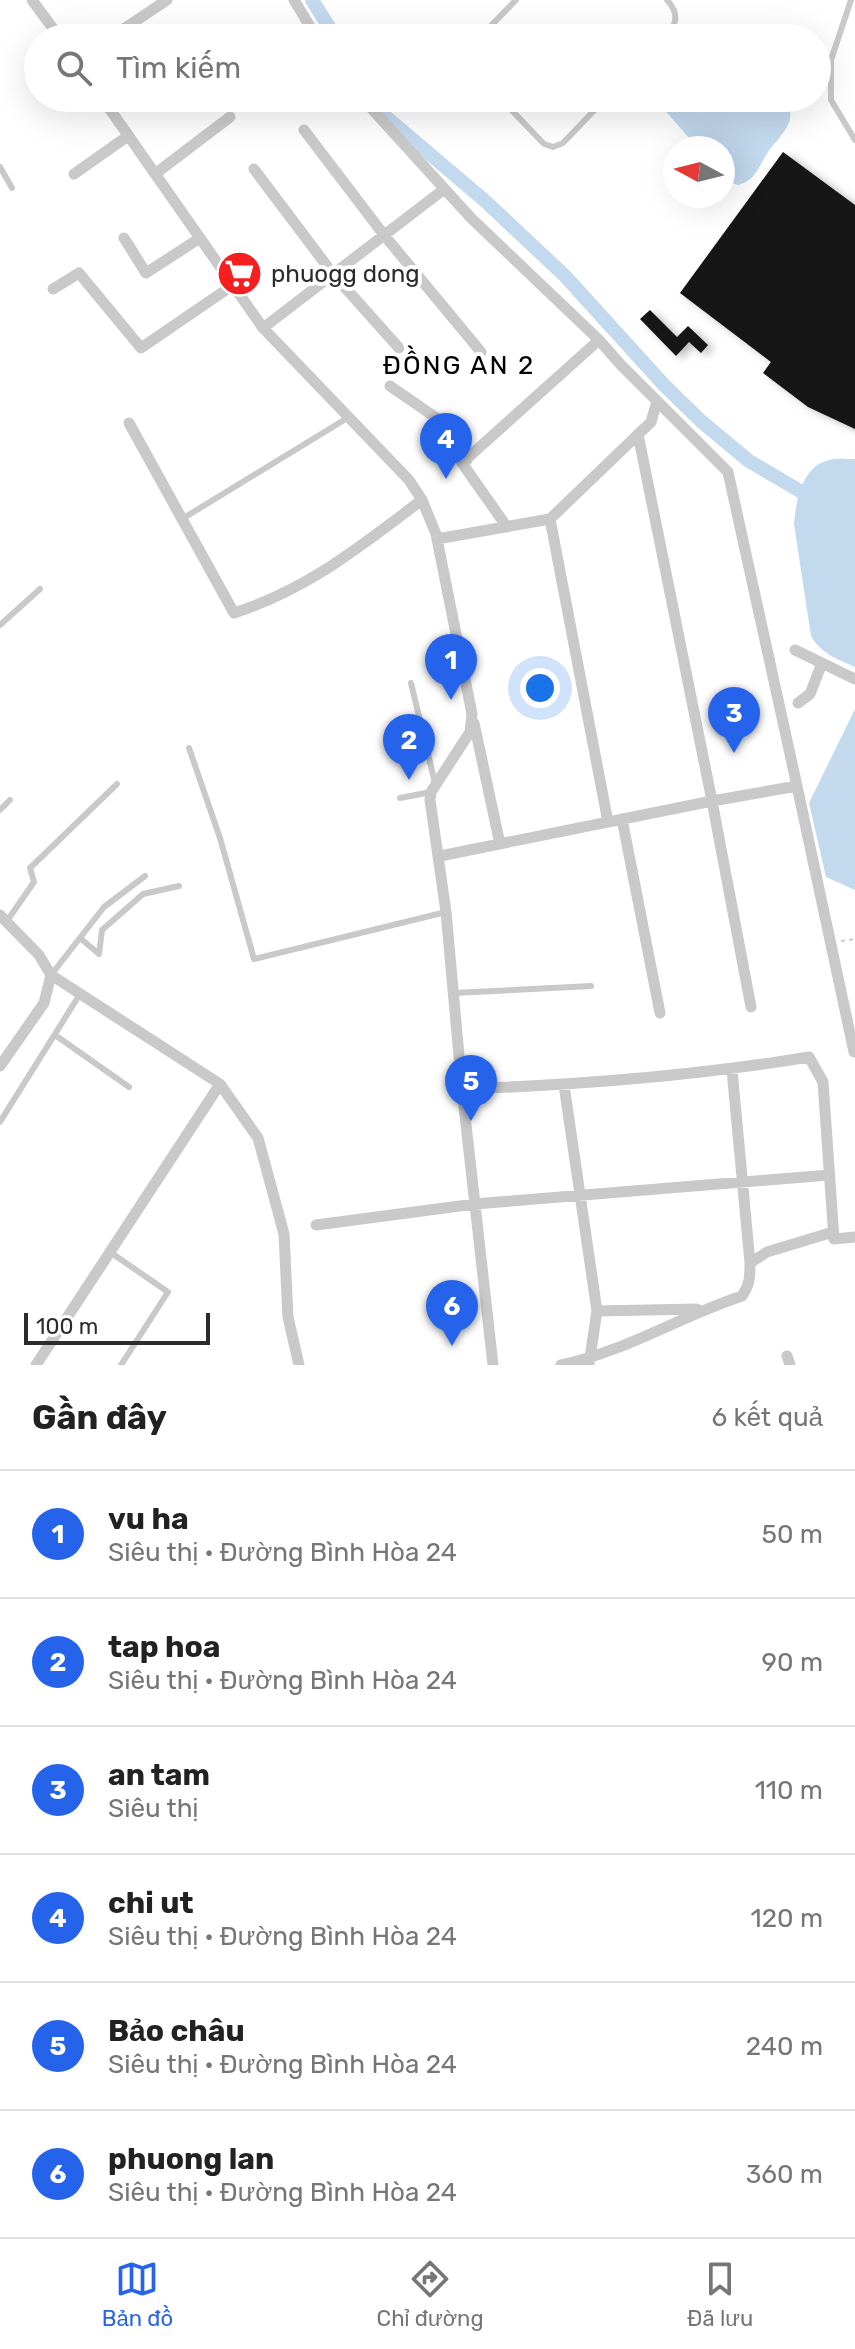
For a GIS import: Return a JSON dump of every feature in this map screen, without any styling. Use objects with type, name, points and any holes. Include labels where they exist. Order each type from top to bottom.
[{"type":"street","points":[[32,0],[50,24]]},
{"type":"street","points":[[131,24],[167,0]]},
{"type":"street","points":[[294,0],[309,24]]},
{"type":"street","points":[[112,112],[263,328],[409,480],[422,500],[437,539],[500,844]]},
{"type":"street","points":[[374,112],[443,190],[599,340],[728,472],[854,1052]]},
{"type":"street","points":[[155,174],[230,117]]},
{"type":"street","points":[[304,130],[384,235],[481,352]]},
{"type":"street","points":[[74,174],[128,136]]},
{"type":"street","points":[[254,169],[333,274],[399,348]]},
{"type":"street","points":[[263,328],[443,190]]},
{"type":"street","points":[[124,238],[146,273],[200,238]]},
{"type":"street","points":[[53,289],[79,273],[141,348],[233,285]]},
{"type":"street","points":[[507,527],[462,463],[599,340]]},
{"type":"street","points":[[390,386],[438,419],[467,460]]},
{"type":"street","points":[[437,539],[550,519],[651,422],[657,401]]},
{"type":"street","points":[[129,423],[234,613],[273,601],[327,571],[422,500]]},
{"type":"street","points":[[638,434],[751,1007]]},
{"type":"street","points":[[550,519],[608,822]]},
{"type":"street","points":[[795,650],[855,679]]},
{"type":"street","points":[[798,703],[810,694],[822,663]]},
{"type":"street","points":[[472,714],[470,732],[433,789],[431,809],[440,856],[493,1365]]},
{"type":"street","points":[[440,856],[797,786]]},
{"type":"street","points":[[622,819],[660,1013]]},
{"type":"street","points":[[3,918],[39,955],[51,975],[220,1084],[258,1138],[284,1234],[288,1317],[299,1365]]},
{"type":"street","points":[[0,1066],[44,1003],[51,975]]},
{"type":"street","points":[[462,1089],[564,1085],[732,1070],[809,1057],[823,1082],[834,1239],[855,1237]]},
{"type":"street","points":[[561,1365],[589,1362],[704,1308],[742,1296],[750,1284],[732,1070]]},
{"type":"street","points":[[36,1365],[220,1084]]},
{"type":"street","points":[[564,1085],[597,1311],[589,1362]]},
{"type":"street","points":[[316,1225],[475,1204],[829,1175]]},
{"type":"street","points":[[750,1263],[767,1252],[833,1232]]},
{"type":"street","points":[[597,1311],[704,1308]]},
{"type":"lane","points":[[493,24],[516,0]]},
{"type":"lane","points":[[667,0],[675,9],[675,24]]},
{"type":"lane","points":[[851,0],[831,60],[831,100],[855,140]]},
{"type":"lane","points":[[513,112],[544,144],[553,147],[563,143],[593,112]]},
{"type":"lane","points":[[0,167],[12,188]]},
{"type":"lane","points":[[182,519],[349,417]]},
{"type":"lane","points":[[0,625],[40,589]]},
{"type":"lane","points":[[400,798],[433,789],[411,683]]},
{"type":"lane","points":[[189,748],[220,838],[255,960],[446,912]]},
{"type":"lane","points":[[3,918],[34,882],[30,868],[117,784]]},
{"type":"lane","points":[[0,810],[10,800]]},
{"type":"lane","points":[[51,975],[104,907],[145,876]]},
{"type":"lane","points":[[80,938],[99,954],[102,930],[143,894],[179,886]]},
{"type":"lane","points":[[454,993],[591,986]]},
{"type":"lane","points":[[0,1122],[80,994]]},
{"type":"lane","points":[[55,1035],[129,1087]]},
{"type":"lane","points":[[110,1252],[168,1292],[121,1365]]},
{"type":"path","points":[[832,943],[855,939]]},
{"type":"water","points":[[666,112],[790,112],[790,120],[783,133],[753,176],[735,184],[735,136],[687,136]]},
{"type":"water","points":[[855,459],[855,667],[825,652],[811,636],[794,524],[799,495],[812,469],[829,460]]},
{"type":"water","points":[[855,709],[855,890],[826,877],[809,803]]},
{"type":"building","points":[[783,152],[855,205],[855,429],[808,407],[763,373],[771,362],[680,293]]},
{"type":"building","points":[[650,310],[677,337],[688,326],[708,345],[701,353],[689,342],[676,356],[640,319]]},
{"type":"waterway","points":[[312,0],[327,24]]},
{"type":"waterway","points":[[382,112],[484,200],[565,276],[702,422],[749,461],[800,491]]},
{"type":"place","name":"phuogg dong","points":[[240,274]]},
{"type":"place","name":"chi ut","points":[[446,479]]},
{"type":"place","name":"vu ha","points":[[451,700]]},
{"type":"place","name":"an tam","points":[[734,753]]},
{"type":"place","name":"tap hoa","points":[[409,780]]},
{"type":"place","name":"Bảo châu","points":[[471,1121]]},
{"type":"place","name":"phuong lan","points":[[452,1346]]},
{"type":"district","name":"ĐỒNG AN 2","points":[[459,365]]}]
